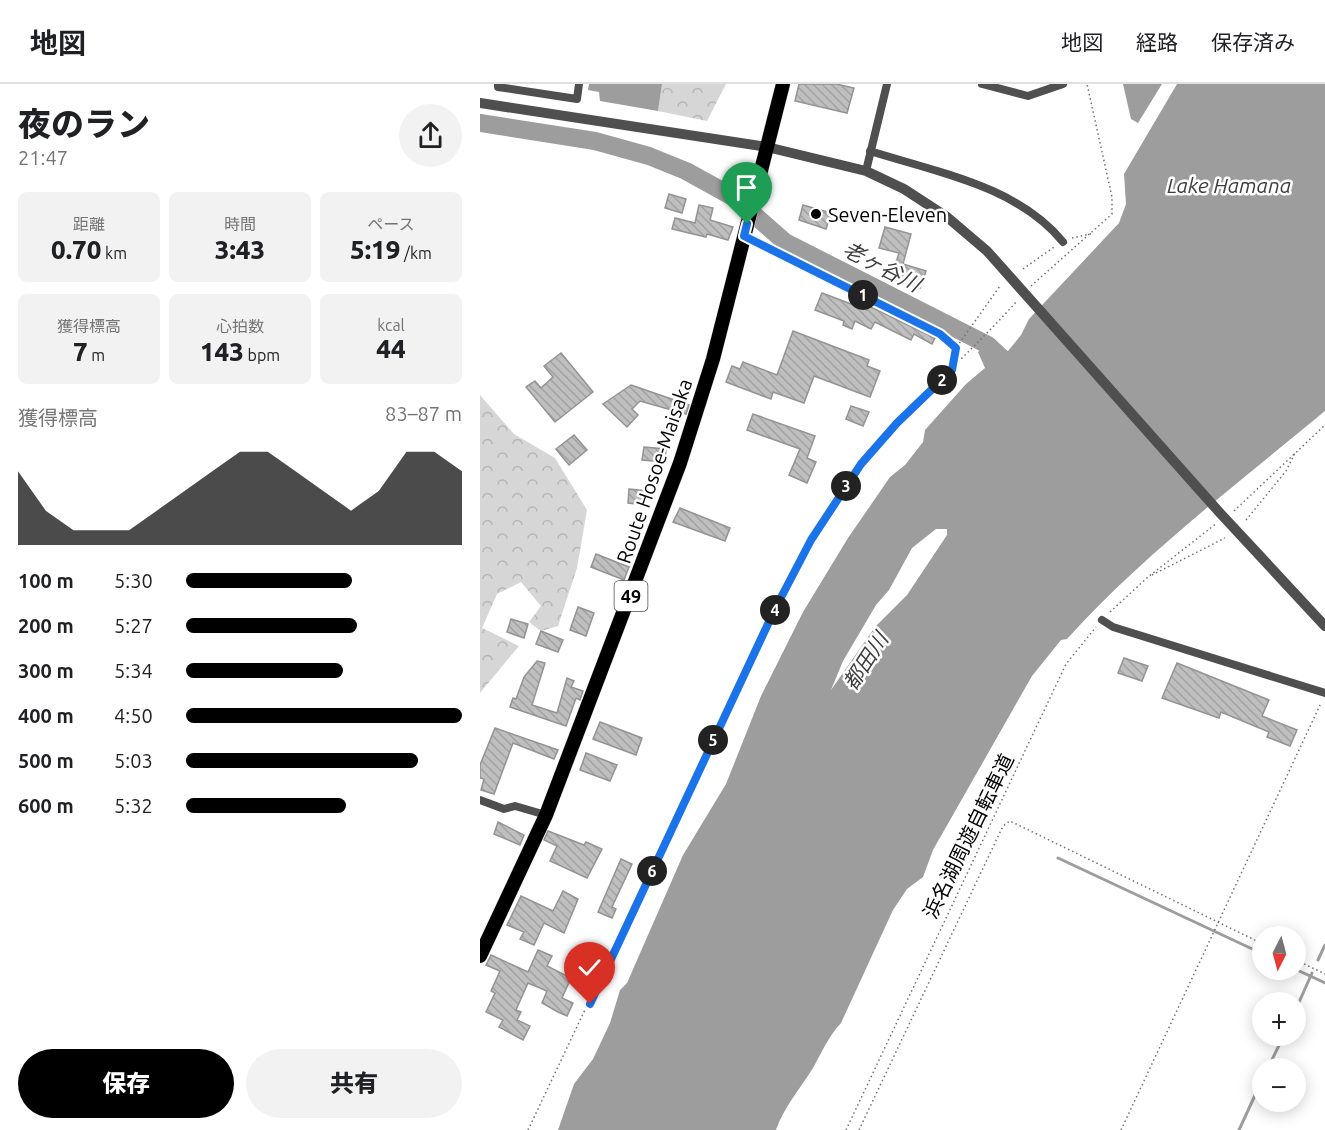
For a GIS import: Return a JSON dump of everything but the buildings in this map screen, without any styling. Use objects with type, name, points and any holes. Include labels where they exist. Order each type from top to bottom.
[{"type":"main road","name":"Route Hosoe-Maisaka","points":[[480,956],[546,815],[680,463],[713,359],[783,84]]},
{"type":"street","points":[[498,84],[498,87],[577,99],[579,84]]},
{"type":"street","points":[[866,171],[887,84]]},
{"type":"street","points":[[982,84],[1028,96],[1063,84]]},
{"type":"street","points":[[480,102],[767,147],[866,171],[904,189],[947,217],[987,252],[1024,298],[1325,626]]},
{"type":"street","points":[[870,151],[986,188],[1047,221],[1063,242]]},
{"type":"street","points":[[746,230],[940,334]]},
{"type":"street","points":[[1102,620],[1113,627],[1325,693]]},
{"type":"street","points":[[480,800],[504,809],[515,806],[546,815]]},
{"type":"path","points":[[1031,286],[1112,214],[1112,197],[1087,84]]},
{"type":"path","points":[[952,370],[956,348],[1000,286]]},
{"type":"path","points":[[528,1130],[770,619],[811,540],[861,464],[897,423],[1024,298]]},
{"type":"path","points":[[940,334],[956,348]]},
{"type":"path","name":"浜名湖周遊自転車道","points":[[846,1130],[1066,664],[1102,620],[1148,577],[1223,517],[1325,425]]},
{"type":"path","name":"浜名湖周遊自転車道","points":[[1246,520],[1286,471],[1296,452]]},
{"type":"path","name":"浜名湖周遊自転車道","points":[[1148,577],[1225,538]]},
{"type":"path","points":[[1121,1130],[1325,693]]},
{"type":"path","points":[[860,1130],[1003,826],[1010,822],[1252,939]]},
{"type":"path","points":[[1306,965],[1325,974]]},
{"type":"green space","points":[[662,84],[726,84],[707,121],[658,111]]},
{"type":"green space","points":[[480,395],[514,434],[555,458],[587,510],[577,568],[558,626],[541,631],[529,622],[541,606],[521,582],[497,594],[482,628],[519,646],[480,693]]},
{"type":"water","points":[[589,84],[662,84],[658,111],[600,101],[599,92],[588,90]]},
{"type":"water","name":"Lake Hamana","points":[[1123,84],[1162,84],[1138,123],[1131,119]]},
{"type":"water","name":"都田川","points":[[1177,84],[1325,84],[1325,411],[1159,549],[1067,639],[1061,640],[1032,676],[933,850],[923,877],[907,889],[893,910],[841,1023],[788,1106],[776,1130],[558,1130],[574,1084],[593,1059],[610,1023],[620,990],[627,983],[683,855],[726,784],[761,696],[803,612],[848,538],[890,477],[905,465],[923,442],[925,430],[966,384],[985,368],[978,352],[988,342],[1008,351],[1021,335],[1029,319],[1119,223],[1126,204],[1124,174]],"holes":[[[936,529],[947,529],[947,535],[907,595],[875,627],[831,690],[843,661],[876,605],[889,590],[912,548]]]},
{"type":"waterway","name":"老ヶ谷川","points":[[480,123],[595,141],[649,156],[686,171],[735,198],[785,242],[988,345],[1004,360]]},
{"type":"waterway","points":[[1058,858],[1252,949]]},
{"type":"waterway","points":[[1318,960],[1325,945]]},
{"type":"waterway","points":[[1304,992],[1312,973]]},
{"type":"waterway","points":[[1306,974],[1325,983]]},
{"type":"waterway","points":[[1273,1058],[1279,1046]]},
{"type":"waterway","points":[[1239,1130],[1252,1102]]},
{"type":"place","name":"Seven-Eleven","points":[[816,214]]},
{"type":"route","points":[[590,1004],[775,609],[811,540],[861,464],[897,423],[952,370],[956,348],[940,334],[744,236],[747,224]]}]
